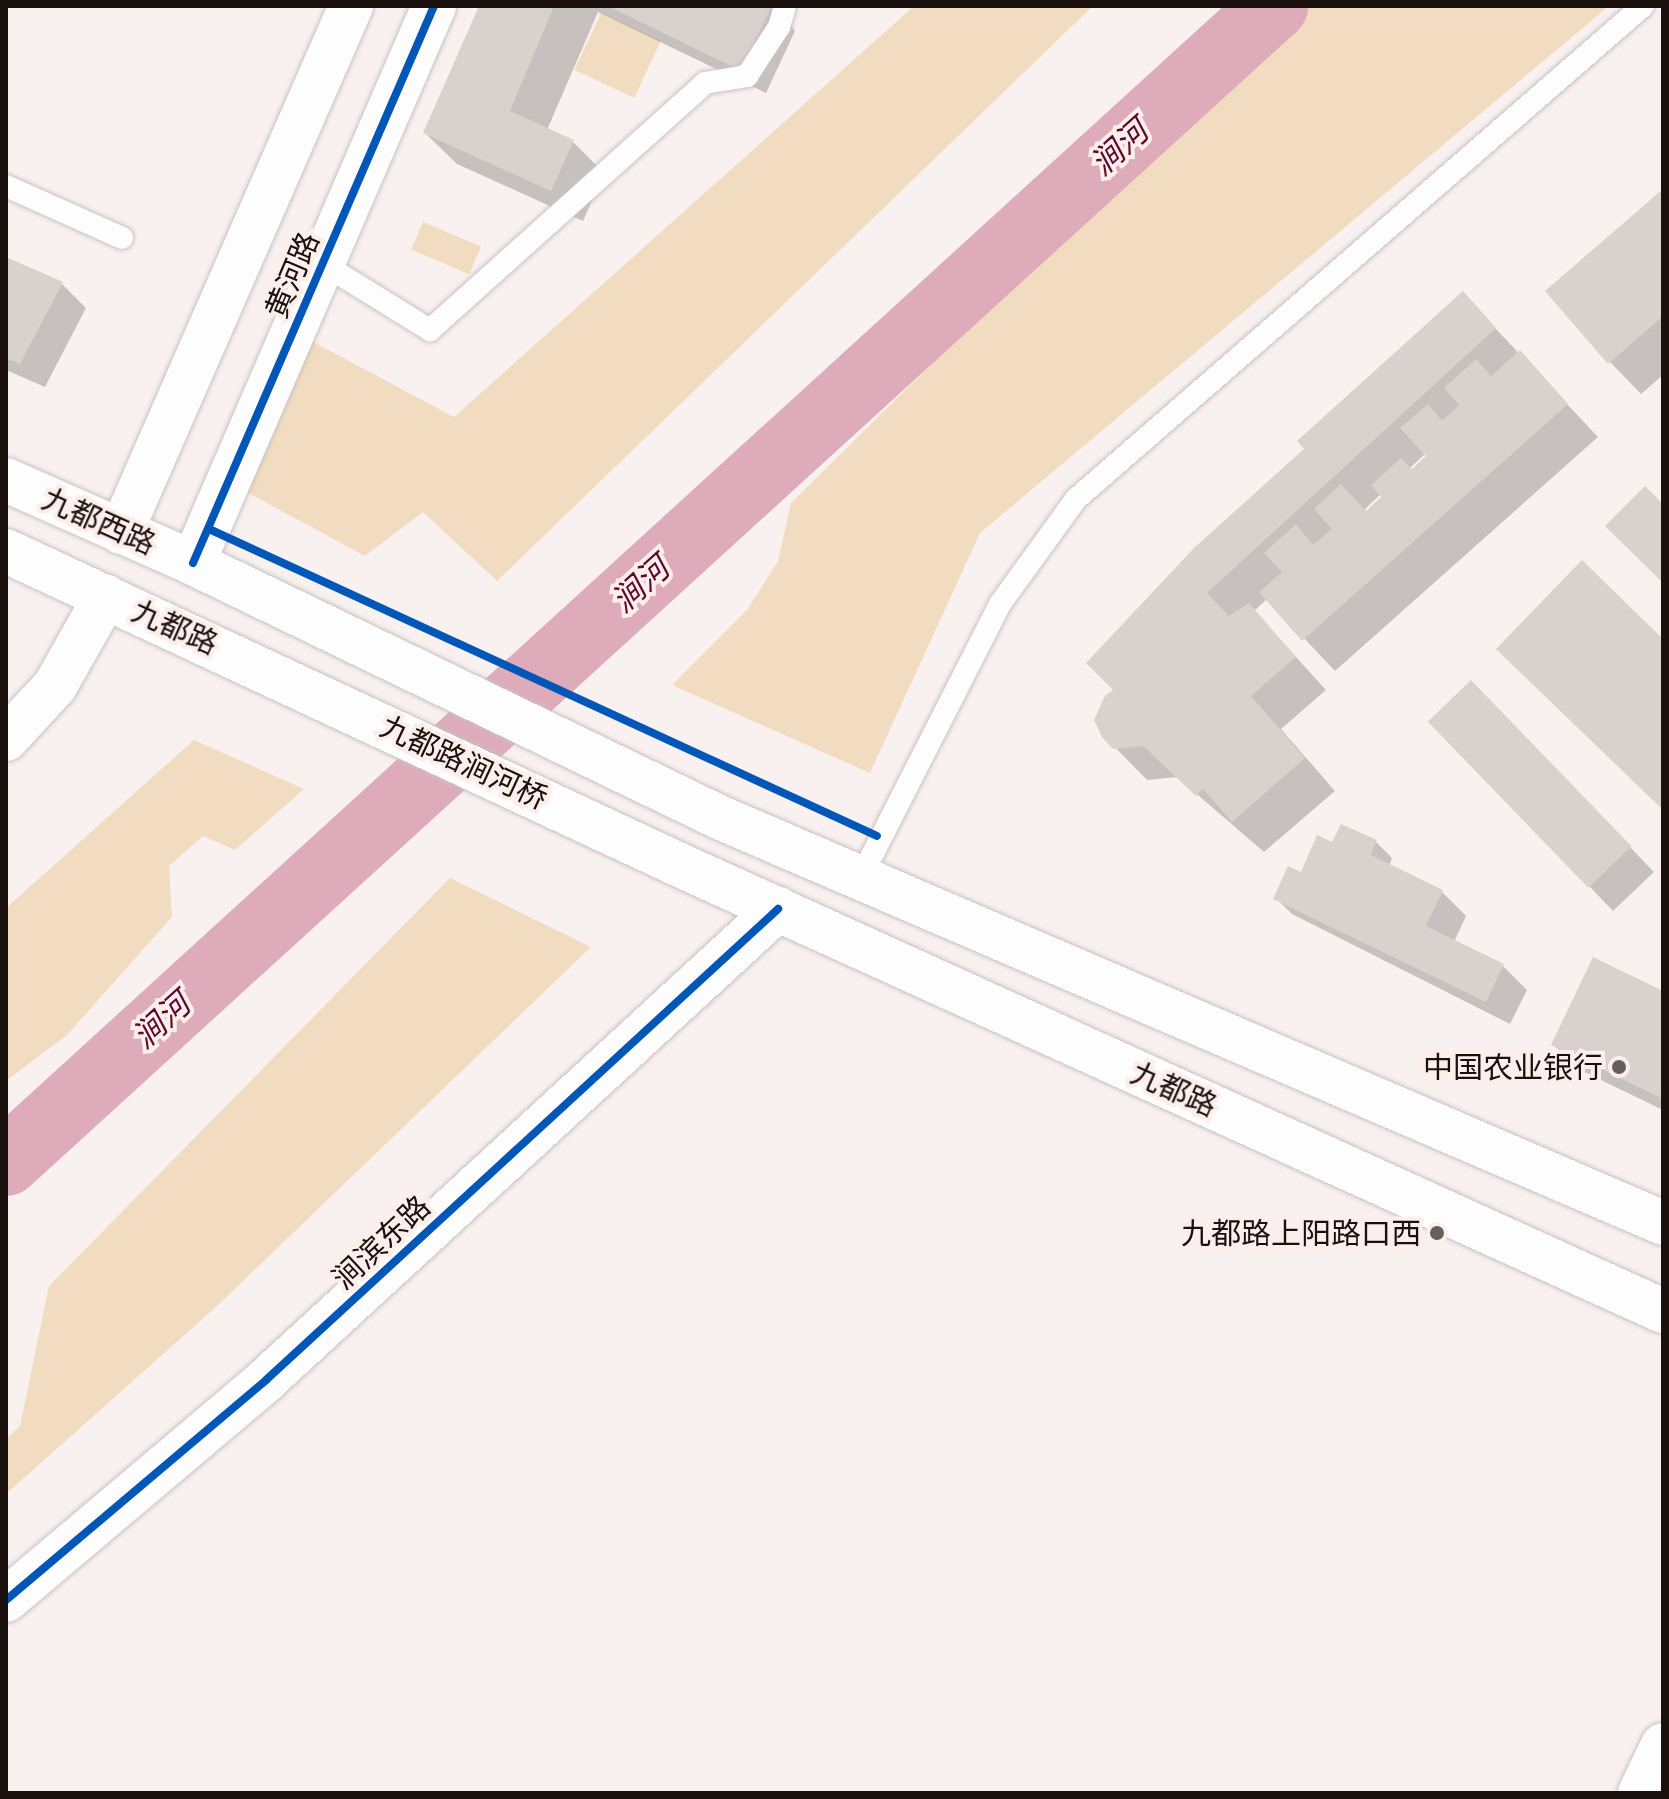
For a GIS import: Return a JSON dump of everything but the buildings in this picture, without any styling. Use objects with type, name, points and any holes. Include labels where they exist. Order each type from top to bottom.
[{"type":"main road","name":"黄河路","points":[[121,532],[351,6]]},
{"type":"main road","name":"黄河路","points":[[193,563],[434,6]]},
{"type":"main road","name":"九都西路","points":[[6,480],[193,563]]},
{"type":"main road","points":[[6,551],[106,596],[55,686],[6,739]]},
{"type":"main road","name":"九都路涧河桥","points":[[193,563],[721,818],[862,875]]},
{"type":"main road","name":"九都路","points":[[106,596],[243,658]]},
{"type":"main road","name":"九都路涧河桥","points":[[243,658],[684,867]]},
{"type":"main road","name":"九都路","points":[[684,867],[1663,1311]]},
{"type":"main road","points":[[862,875],[1663,1223]]},
{"type":"main road","name":"涧滨东路","points":[[6,1600],[266,1380],[778,909]]},
{"type":"main road","points":[[1640,1793],[1663,1745]]},
{"type":"lane","points":[[323,264],[430,330],[705,83],[747,76],[779,27],[785,6]]},
{"type":"lane","points":[[862,875],[1000,604],[1076,499],[1643,6]]},
{"type":"lane","points":[[6,186],[122,238]]},
{"type":"shaded area","points":[[914,6],[1093,6],[497,581],[423,512],[365,556],[241,489],[306,338],[454,417]]},
{"type":"shaded area","points":[[1294,6],[1609,6],[980,533],[870,773],[672,685],[747,610],[778,561],[791,503]]},
{"type":"shaded area","points":[[601,13],[661,41],[634,98],[574,70]]},
{"type":"shaded area","points":[[423,222],[481,247],[469,274],[411,250]]},
{"type":"shaded area","points":[[194,740],[304,789],[235,850],[203,836],[169,866],[172,917],[67,1035],[6,1081],[6,908]]},
{"type":"shaded area","points":[[450,878],[591,947],[217,1306],[6,1494],[6,1439],[20,1426],[49,1286]]},
{"type":"waterway","name":"涧河","points":[[6,1162],[1274,6]]},
{"type":"cycle path","points":[[193,563],[434,6]]},
{"type":"cycle path","points":[[209,529],[877,836]]},
{"type":"cycle path","points":[[6,1600],[266,1380],[778,909]]},
{"type":"place","name":"中国农业银行","points":[[1619,1067]]},
{"type":"place","name":"九都路上阳路口西","points":[[1437,1233]]}]
